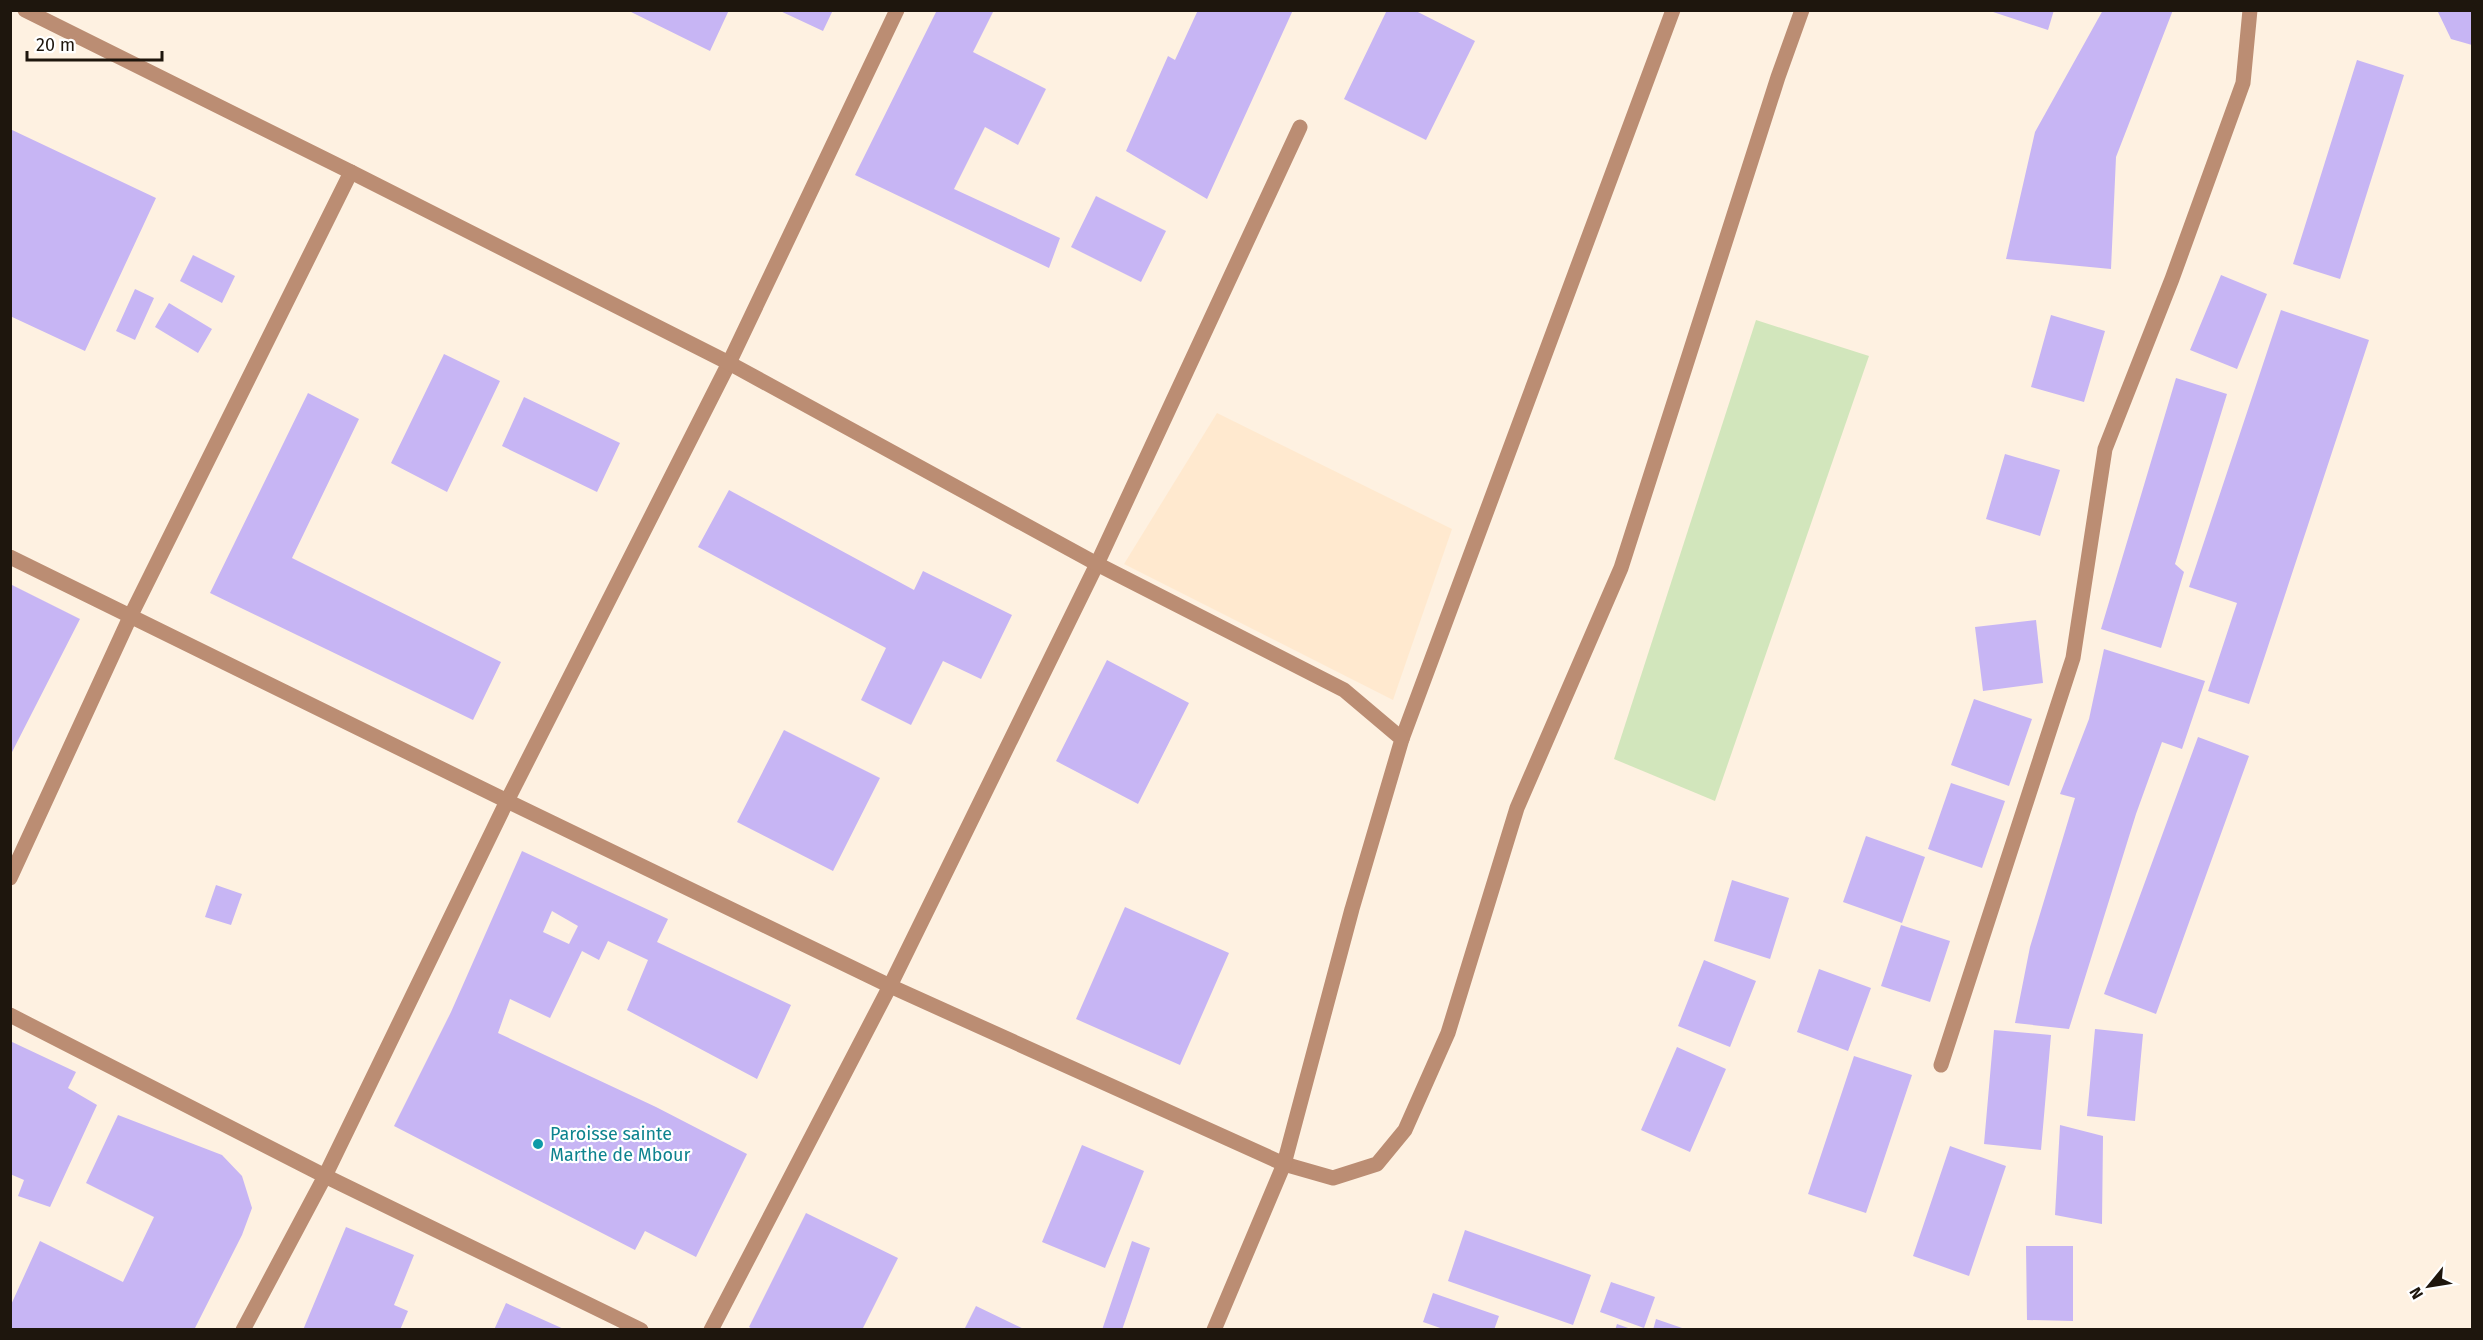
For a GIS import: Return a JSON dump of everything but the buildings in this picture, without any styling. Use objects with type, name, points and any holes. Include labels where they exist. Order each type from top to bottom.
[{"type":"street","points":[[25,10],[729,363],[1097,564],[1344,690],[1402,739]]},
{"type":"street","points":[[243,1329],[324,1176],[507,801],[729,363],[897,10]]},
{"type":"street","points":[[1214,1329],[1284,1164],[1352,909],[1402,739],[1673,10]]},
{"type":"street","points":[[10,556],[507,801],[890,986],[1284,1164],[1333,1178],[1377,1164],[1405,1130],[1448,1033],[1517,808],[1621,568],[1778,77],[1802,10]]},
{"type":"street","points":[[1941,1065],[2073,658],[2105,449],[2172,279],[2243,83],[2250,10]]},
{"type":"street","points":[[711,1329],[890,986],[1097,564],[1300,127]]},
{"type":"street","points":[[10,878],[131,615],[351,172]]},
{"type":"street","points":[[10,1015],[324,1176],[641,1329]]},
{"type":"shaded area","points":[[1217,413],[1452,529],[1393,700],[1124,564]]},
{"type":"green space","points":[[1756,320],[1869,356],[1715,801],[1614,759]]},
{"type":"place","name":"Paroisse sainte Marthe de Mbour","points":[[538,1144]]}]
